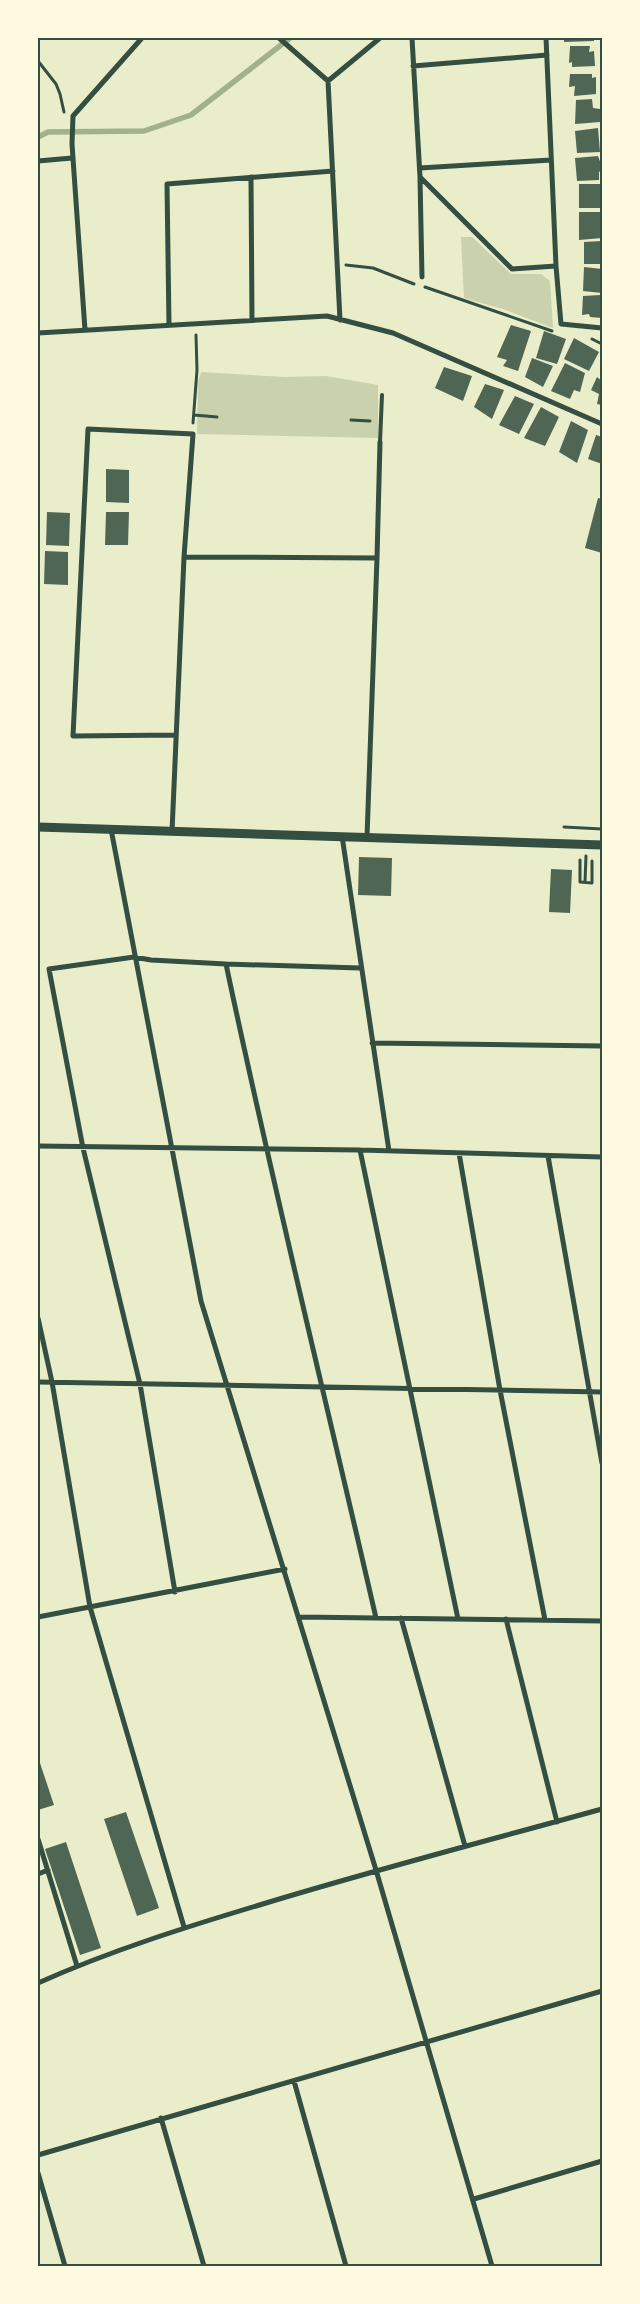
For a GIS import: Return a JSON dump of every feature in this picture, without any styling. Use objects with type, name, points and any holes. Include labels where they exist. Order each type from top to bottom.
[{"type":"street","points":[[85,330],[72,158],[73,116],[142,38]]},
{"type":"street","points":[[279,38],[328,82],[340,320]]},
{"type":"street","points":[[328,82],[380,38]]},
{"type":"street","points":[[412,38],[420,168],[422,277]]},
{"type":"street","points":[[546,38],[556,266],[561,324],[602,328]]},
{"type":"street","points":[[414,66],[547,55]]},
{"type":"street","points":[[38,161],[72,158]]},
{"type":"street","points":[[420,168],[551,160]]},
{"type":"street","points":[[170,325],[168,184],[333,171]]},
{"type":"street","points":[[251,177],[252,320]]},
{"type":"street","points":[[420,177],[512,269],[556,266]]},
{"type":"street","points":[[38,333],[327,316],[393,333],[602,424]]},
{"type":"street","points":[[172,832],[184,557],[193,434],[88,430],[74,736],[175,735]]},
{"type":"street","points":[[366,837],[378,558],[380,442]]},
{"type":"street","points":[[184,557],[378,558]]},
{"type":"street","points":[[38,827],[602,845]]},
{"type":"street","points":[[111,828],[134,957],[174,1148],[201,1301],[300,1617],[474,2199],[492,2266]]},
{"type":"street","points":[[342,836],[360,968],[389,1151]]},
{"type":"street","points":[[174,1592],[140,1384],[83,1148],[49,969],[134,957],[151,960],[226,964],[360,968]]},
{"type":"street","points":[[226,964],[265,1148],[323,1387],[376,1618]]},
{"type":"street","points":[[372,1043],[602,1046]]},
{"type":"street","points":[[38,1146],[83,1148],[265,1148],[602,1157]]},
{"type":"street","points":[[360,1150],[408,1388],[458,1619]]},
{"type":"street","points":[[460,1153],[500,1390],[545,1620]]},
{"type":"street","points":[[548,1156],[602,1463]]},
{"type":"street","points":[[38,1318],[52,1382],[90,1607],[184,1927]]},
{"type":"street","points":[[38,1382],[602,1392]]},
{"type":"street","points":[[38,1617],[285,1569]]},
{"type":"street","points":[[300,1617],[602,1621]]},
{"type":"street","points":[[401,1618],[465,1846]]},
{"type":"street","points":[[506,1619],[557,1822]]},
{"type":"street","points":[[38,1983],[77,1966],[184,1927],[376,1870],[602,1809]]},
{"type":"street","points":[[38,1839],[77,1966]]},
{"type":"street","points":[[38,1874],[48,1870]]},
{"type":"street","points":[[38,2155],[602,1991]]},
{"type":"street","points":[[294,2081],[346,2266]]},
{"type":"street","points":[[161,2118],[204,2266]]},
{"type":"street","points":[[474,2199],[602,2161]]},
{"type":"street","points":[[38,2173],[65,2266]]},
{"type":"lane","points":[[380,442],[382,395]]},
{"type":"path","points":[[38,61],[56,84],[65,114],[73,116]]},
{"type":"path","points":[[337,264],[373,268],[554,332]]},
{"type":"path","points":[[196,324],[197,370],[194,415],[217,417]]},
{"type":"path","points":[[587,337],[602,344]]},
{"type":"path","points":[[351,420],[381,421]]},
{"type":"path","points":[[564,827],[602,829]]},
{"type":"path","points":[[580,860],[580,882],[592,883],[592,861]]},
{"type":"path","points":[[585,882],[586,860]]},
{"type":"green space","points":[[461,237],[472,237],[511,274],[541,274],[550,281],[553,328],[503,309],[464,298]]},
{"type":"green space","points":[[201,372],[285,377],[326,376],[378,385],[378,438],[197,434],[198,382]]},
{"type":"building","points":[[564,38],[594,38],[594,41],[564,42]]},
{"type":"building","points":[[570,46],[590,46],[589,52],[594,51],[595,66],[572,67],[572,62],[569,63]]},
{"type":"building","points":[[570,74],[592,74],[592,78],[596,77],[596,94],[574,96],[575,86],[569,87]]},
{"type":"building","points":[[592,99],[593,108],[600,109],[600,122],[575,124],[576,100]]},
{"type":"building","points":[[598,128],[600,152],[577,153],[575,131]]},
{"type":"building","points":[[598,156],[602,167],[602,170],[599,172],[599,180],[577,181],[575,158]]},
{"type":"building","points":[[579,184],[602,184],[602,208],[579,208]]},
{"type":"building","points":[[579,212],[602,212],[602,238],[579,240]]},
{"type":"building","points":[[602,241],[602,264],[584,264],[584,242]]},
{"type":"building","points":[[584,267],[602,269],[602,293],[583,291]]},
{"type":"building","points":[[600,295],[602,318],[590,317],[589,314],[582,315],[583,296]]},
{"type":"building","points":[[511,325],[531,331],[518,371],[503,366],[507,360],[497,357]]},
{"type":"building","points":[[544,331],[566,339],[557,364],[536,358]]},
{"type":"building","points":[[574,338],[599,352],[589,371],[564,359]]},
{"type":"building","points":[[532,358],[553,366],[543,387],[525,377]]},
{"type":"building","points":[[565,363],[585,373],[580,392],[574,390],[570,399],[551,391]]},
{"type":"building","points":[[444,367],[472,376],[463,401],[435,388]]},
{"type":"building","points":[[597,377],[602,381],[602,405],[597,404],[599,394],[591,390]]},
{"type":"building","points":[[485,384],[504,390],[492,419],[474,407]]},
{"type":"building","points":[[515,396],[534,404],[519,434],[499,425]]},
{"type":"building","points":[[541,407],[559,417],[545,446],[524,438]]},
{"type":"building","points":[[571,421],[588,430],[577,463],[559,452]]},
{"type":"building","points":[[596,435],[602,437],[602,464],[588,459]]},
{"type":"building","points":[[106,469],[129,470],[129,503],[106,502]]},
{"type":"building","points":[[598,498],[602,499],[602,553],[585,548]]},
{"type":"building","points":[[47,512],[70,513],[69,546],[46,545]]},
{"type":"building","points":[[106,512],[129,512],[128,545],[105,545]]},
{"type":"building","points":[[45,551],[68,552],[68,585],[44,584]]},
{"type":"building","points":[[359,857],[392,858],[391,896],[358,895]]},
{"type":"building","points":[[551,869],[572,870],[570,913],[549,912]]},
{"type":"building","points":[[38,1757],[54,1805],[38,1810]]},
{"type":"building","points":[[126,1812],[159,1908],[137,1916],[104,1819]]},
{"type":"building","points":[[66,1842],[101,1948],[80,1955],[45,1849]]},
{"type":"waterway","points":[[38,137],[48,132],[144,131],[191,115],[290,38]]}]
